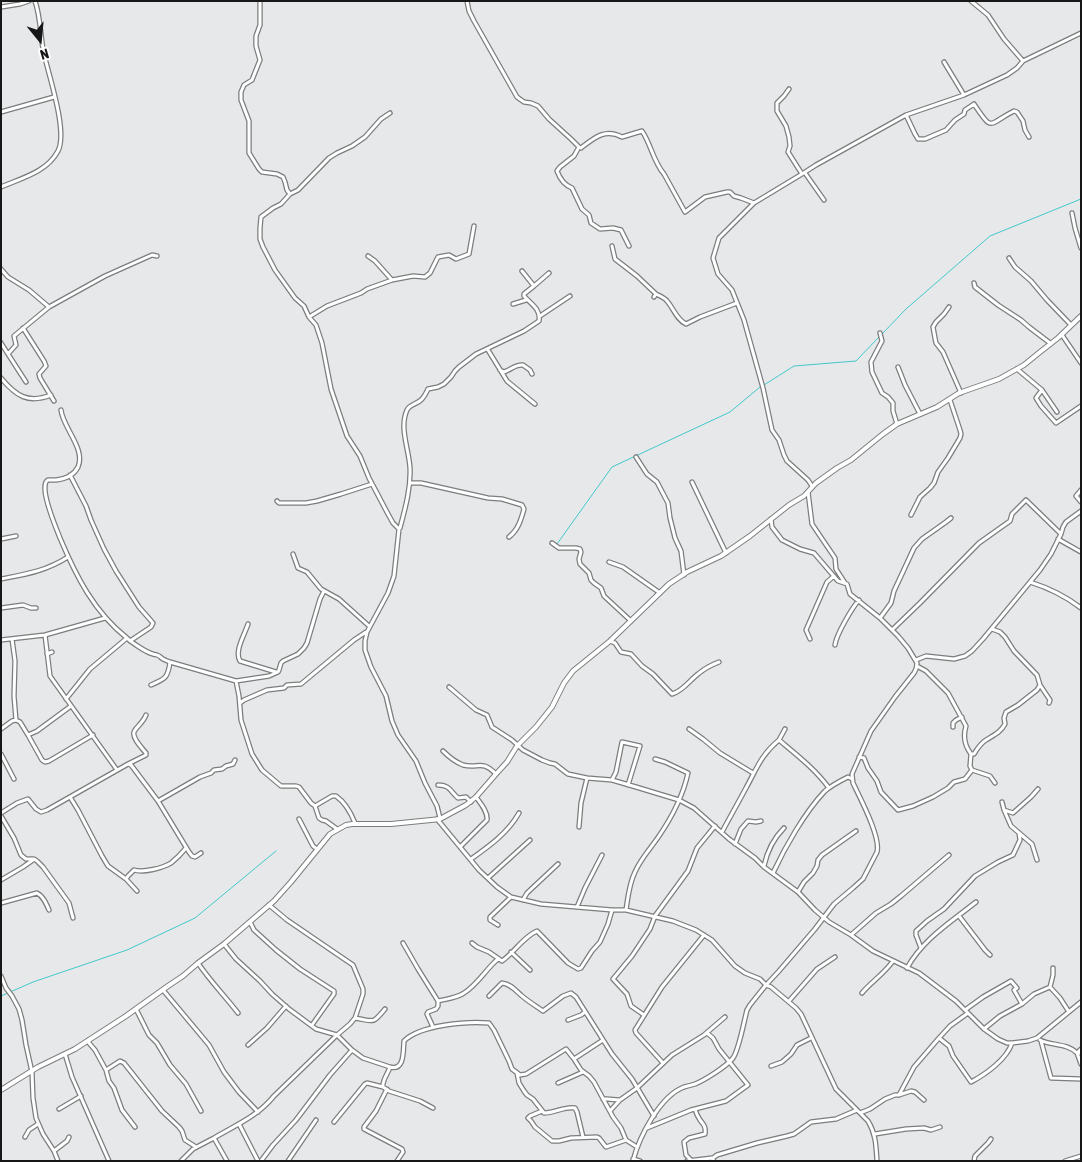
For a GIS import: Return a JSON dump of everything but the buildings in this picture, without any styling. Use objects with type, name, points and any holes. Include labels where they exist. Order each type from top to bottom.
[{"type":"street","points":[[1,7],[29,1]]},
{"type":"street","points":[[1,187],[35,173],[48,165],[58,151],[61,141],[61,126],[44,52],[39,14],[35,1]]},
{"type":"street","points":[[260,1],[260,25],[256,36],[256,46],[260,60],[252,80],[244,85],[241,92],[241,100],[249,121],[249,153],[259,170],[283,177],[290,194]]},
{"type":"street","points":[[467,1],[474,21],[517,98],[538,106],[548,119],[579,147]]},
{"type":"street","points":[[971,1],[988,16],[1023,61]]},
{"type":"street","points":[[812,486],[787,461],[779,440],[772,430],[763,388],[744,320],[732,290],[718,274],[713,258],[719,238],[754,203],[816,164],[906,115],[964,95],[1007,75],[1023,61],[1081,33]]},
{"type":"street","points":[[944,62],[964,95]]},
{"type":"street","points":[[789,89],[777,103],[778,111],[786,126],[789,137],[790,146],[788,152],[824,200]]},
{"type":"street","points":[[1,112],[54,97]]},
{"type":"street","points":[[906,115],[918,139],[925,139],[946,130],[964,114],[965,110],[974,104],[986,122],[990,124],[995,123],[1014,111],[1017,112],[1023,121],[1029,137]]},
{"type":"street","points":[[390,113],[352,146],[329,158],[298,190],[261,217],[260,239],[275,270],[295,298],[304,306],[309,317],[316,325],[322,343],[331,389],[347,436],[360,456],[388,514],[399,529]]},
{"type":"street","points":[[629,246],[621,230],[614,228],[600,229],[591,223],[589,215],[582,209],[572,188],[567,186],[557,171],[574,156],[579,147],[581,148],[602,134],[616,134],[622,137],[642,131],[648,139],[660,169],[685,212],[705,197],[727,192],[754,203]]},
{"type":"street","points":[[1072,213],[1081,248]]},
{"type":"street","points":[[309,317],[327,306],[392,280],[412,276],[425,277],[430,273],[438,257],[449,255],[456,259],[469,254],[474,226]]},
{"type":"street","points":[[612,246],[614,260],[637,276],[655,296],[666,300],[674,314],[686,324],[737,303]]},
{"type":"street","points":[[8,354],[16,345],[14,336],[49,307],[105,276],[152,256],[157,256]]},
{"type":"street","points":[[368,256],[392,280]]},
{"type":"street","points":[[1009,258],[1015,267],[1031,281],[1071,325]]},
{"type":"street","points":[[1,269],[8,277],[29,290],[49,307]]},
{"type":"street","points":[[522,271],[534,286]]},
{"type":"street","points":[[549,273],[524,294],[527,300],[539,312],[539,321],[536,324],[488,350],[476,354],[455,371],[452,377],[444,384],[428,389],[422,400],[407,410],[404,421],[410,468],[410,484],[399,529],[392,582],[385,599],[369,626],[365,641],[365,650],[371,667],[386,696],[390,716],[398,735],[416,761],[437,806],[438,819],[471,860],[498,888],[511,897],[541,904],[626,910],[655,916],[688,926],[712,940],[735,966],[745,973],[760,979],[801,1014],[836,1089],[868,1121],[875,1134],[877,1161]]},
{"type":"street","points":[[974,283],[975,286],[998,305],[1050,343]]},
{"type":"street","points":[[540,316],[570,296]]},
{"type":"street","points":[[513,304],[527,300]]},
{"type":"street","points":[[949,307],[933,328],[934,338],[943,352],[961,393]]},
{"type":"street","points":[[1,1090],[38,1067],[89,1040],[183,976],[269,905],[291,882],[326,838],[337,829],[355,824],[391,824],[438,819],[470,802],[507,762],[517,746],[552,707],[573,671],[632,622],[669,584],[726,553],[801,498],[812,486],[851,460],[897,424],[938,407],[961,393],[999,379],[1018,369],[1062,335],[1081,316]]},
{"type":"street","points":[[23,328],[44,361],[46,366],[39,374],[40,378],[54,400]]},
{"type":"street","points":[[880,333],[882,341],[871,362],[872,372],[882,393],[893,403],[897,424]]},
{"type":"street","points":[[1062,335],[1081,363]]},
{"type":"street","points":[[1,343],[3,349],[26,382]]},
{"type":"street","points":[[488,350],[507,381],[535,404]]},
{"type":"street","points":[[499,368],[504,372],[515,366],[523,365],[532,374]]},
{"type":"street","points":[[898,367],[920,414]]},
{"type":"street","points":[[1018,369],[1042,390],[1058,412]]},
{"type":"street","points":[[1,378],[19,396],[44,398],[51,395]]},
{"type":"street","points":[[1042,390],[1036,398],[1056,423],[1081,406]]},
{"type":"street","points":[[911,514],[920,496],[934,483],[938,472],[960,438],[960,430],[950,400]]},
{"type":"street","points":[[60,410],[80,457],[79,465],[74,473],[66,478],[46,482],[45,486],[51,512],[68,557],[93,602],[105,618],[130,641],[162,659],[236,681],[269,676],[279,670],[283,661],[298,654],[304,648],[324,591]]},
{"type":"street","points":[[636,457],[647,474],[657,482],[668,503],[675,538],[681,551],[684,575]]},
{"type":"street","points":[[70,475],[116,571],[139,607],[153,623],[151,627],[130,641]]},
{"type":"street","points":[[410,484],[421,482],[522,505],[524,509],[518,527],[509,537]]},
{"type":"street","points":[[692,482],[726,553]]},
{"type":"street","points":[[277,501],[279,503],[306,503],[372,484]]},
{"type":"street","points":[[1081,490],[1076,496],[1081,502]]},
{"type":"street","points":[[640,1161],[633,1160],[637,1147],[646,1128],[664,1102],[681,1088],[696,1084],[729,1062],[737,1049],[750,1005],[834,904],[863,879],[879,848],[876,834],[852,779],[852,774],[871,731],[894,697],[914,673],[917,666],[916,660],[908,648],[880,618],[850,594],[836,569],[835,558],[812,524],[808,492]]},
{"type":"street","points":[[801,498],[809,502]]},
{"type":"street","points":[[892,630],[980,543],[1010,520],[1012,514],[1026,500],[1061,534]]},
{"type":"street","points":[[916,660],[926,656],[949,659],[964,656],[976,647],[1050,556],[1066,522],[1081,511]]},
{"type":"street","points":[[880,618],[891,603],[894,590],[914,548],[922,538],[950,518]]},
{"type":"street","points":[[771,519],[772,527],[782,540],[814,553],[838,581],[845,583]]},
{"type":"street","points":[[1,538],[16,536]]},
{"type":"street","points":[[1058,540],[1081,552]]},
{"type":"street","points":[[552,543],[559,548],[580,549],[580,564],[589,573],[591,580],[602,588],[604,596],[632,622]]},
{"type":"street","points":[[293,554],[298,568],[307,572],[320,589],[339,599],[369,626]]},
{"type":"street","points":[[1,579],[34,573],[55,565],[68,557]]},
{"type":"street","points":[[609,562],[623,567],[660,593]]},
{"type":"street","points":[[810,639],[806,630],[827,582],[834,576]]},
{"type":"street","points":[[1030,582],[1047,587],[1067,597],[1081,608]]},
{"type":"street","points":[[835,644],[836,637],[859,600]]},
{"type":"street","points":[[1,608],[24,605],[36,608]]},
{"type":"street","points":[[1,640],[45,635],[105,618]]},
{"type":"street","points":[[248,624],[238,660],[277,672]]},
{"type":"street","points":[[992,629],[1000,632],[1005,637],[1014,651],[1037,675],[1040,685],[1050,700],[1049,703]]},
{"type":"street","points":[[240,704],[244,700],[267,690],[301,684],[367,632]]},
{"type":"street","points":[[45,635],[50,676],[117,770]]},
{"type":"street","points":[[66,699],[90,669],[126,638]]},
{"type":"street","points":[[12,639],[15,661],[14,696],[16,720]]},
{"type":"street","points":[[610,641],[614,643],[620,652],[631,654],[672,694],[680,690],[707,667],[718,662]]},
{"type":"street","points":[[47,654],[52,652]]},
{"type":"street","points":[[151,685],[167,675],[170,662]]},
{"type":"street","points":[[917,666],[926,671],[948,693],[962,717],[966,726],[964,740],[971,754],[970,766],[972,770]]},
{"type":"street","points":[[236,681],[242,724],[252,754],[262,770],[281,786],[299,787],[315,806],[319,818],[337,829]]},
{"type":"street","points":[[971,754],[974,754],[982,743],[1002,729],[1005,724],[1006,712],[1037,690],[1040,685]]},
{"type":"street","points":[[450,687],[476,710],[487,715],[492,727],[512,740],[517,746],[542,760],[555,764],[568,774],[628,784],[679,800],[694,808],[735,844],[756,858],[764,867],[798,892],[829,922],[873,951],[928,979],[956,1001],[984,1029],[998,1039],[1007,1043],[1039,1039],[1081,1002]]},
{"type":"street","points":[[28,735],[71,706]]},
{"type":"street","points":[[74,918],[69,903],[43,867],[34,859],[26,859],[21,855],[1,814],[28,799],[41,812],[47,810],[146,754],[136,739],[134,731],[144,721],[146,715]]},
{"type":"street","points":[[954,728],[953,723],[962,717]]},
{"type":"street","points":[[1,729],[16,720]]},
{"type":"street","points":[[16,720],[20,722],[45,762],[93,735]]},
{"type":"street","points":[[689,729],[720,753],[753,774]]},
{"type":"street","points":[[722,832],[753,774],[766,753],[779,740],[785,729]]},
{"type":"street","points":[[779,740],[806,763],[829,788]]},
{"type":"street","points":[[612,780],[616,772],[622,742],[640,746],[628,784]]},
{"type":"street","points":[[443,751],[463,765],[484,765],[496,774]]},
{"type":"street","points":[[1,754],[14,779]]},
{"type":"street","points":[[859,757],[864,758],[881,792],[898,810],[933,797],[954,782],[965,779],[972,770]]},
{"type":"street","points":[[626,910],[631,880],[668,821],[679,800],[688,773],[655,759]]},
{"type":"street","points":[[158,801],[214,770],[222,770],[226,766],[233,764],[235,760]]},
{"type":"street","points":[[128,764],[131,765],[158,801],[192,856],[195,857],[201,853]]},
{"type":"street","points":[[972,770],[990,776],[995,783]]},
{"type":"street","points":[[579,827],[581,803],[587,778]]},
{"type":"street","points":[[773,873],[782,852],[818,799],[829,788],[846,778],[852,779]]},
{"type":"street","points":[[438,785],[445,786],[458,798],[466,798],[470,802]]},
{"type":"street","points":[[1004,810],[1013,813],[1038,789]]},
{"type":"street","points":[[315,806],[332,796],[336,796],[349,810],[355,824]]},
{"type":"street","points":[[70,797],[108,866],[126,878],[137,891]]},
{"type":"street","points":[[460,847],[487,820],[486,813],[476,797]]},
{"type":"street","points":[[1002,802],[1011,826],[1032,844],[1037,860]]},
{"type":"street","points":[[471,860],[505,832],[519,813]]},
{"type":"street","points":[[299,820],[313,846],[317,849]]},
{"type":"street","points":[[735,844],[741,829],[748,821],[761,821]]},
{"type":"street","points":[[644,1015],[631,1006],[627,994],[613,980],[632,956],[650,928],[655,916],[684,876],[697,848],[708,837],[715,826]]},
{"type":"street","points":[[764,867],[770,848],[784,828]]},
{"type":"street","points":[[798,892],[813,873],[822,855],[856,831]]},
{"type":"street","points":[[921,948],[916,931],[944,909],[975,876],[1013,855],[1020,840],[1019,833]]},
{"type":"street","points":[[488,878],[530,840]]},
{"type":"street","points":[[126,878],[134,870],[147,871],[171,863],[186,848]]},
{"type":"street","points":[[577,907],[602,855]]},
{"type":"street","points":[[851,935],[949,855]]},
{"type":"street","points":[[1,880],[23,868],[34,859]]},
{"type":"street","points":[[523,900],[527,892],[558,864]]},
{"type":"street","points":[[1,903],[37,893],[40,894],[50,910]]},
{"type":"street","points":[[498,925],[490,920],[490,917],[511,897]]},
{"type":"street","points":[[906,968],[934,934],[976,902]]},
{"type":"street","points":[[181,1161],[196,1147],[266,1106],[274,1096],[350,1024],[363,994],[363,989],[353,965],[287,920],[269,905]]},
{"type":"street","points":[[472,943],[498,959],[504,960],[533,933],[537,932],[568,963],[578,969],[581,968],[592,950],[600,942],[612,910]]},
{"type":"street","points":[[959,916],[990,955]]},
{"type":"street","points":[[250,922],[254,930],[280,954],[334,991],[334,994],[312,1025]]},
{"type":"street","points":[[663,1063],[635,1030],[662,987],[704,935]]},
{"type":"street","points":[[403,943],[438,1001],[436,1009],[427,1014],[433,1027]]},
{"type":"street","points":[[224,944],[236,959],[260,980],[272,994],[316,1029],[337,1035],[363,1058],[390,1067],[398,1067],[402,1063],[404,1041],[406,1038],[433,1027],[459,1023],[489,1023],[527,1095],[533,1099],[544,1113],[570,1107],[574,1108],[577,1112],[583,1137]]},
{"type":"street","points":[[511,952],[530,970]]},
{"type":"street","points":[[788,1001],[817,969],[835,957]]},
{"type":"street","points":[[438,1001],[464,993],[498,959]]},
{"type":"street","points":[[862,993],[893,961]]},
{"type":"street","points":[[198,963],[238,1013]]},
{"type":"street","points":[[1050,987],[1053,968]]},
{"type":"street","points":[[1,976],[6,988],[20,1009],[32,1072],[33,1098],[38,1124],[58,1161]]},
{"type":"street","points":[[898,1095],[914,1067],[950,1026],[983,996],[1011,981],[1022,1004]]},
{"type":"street","points":[[489,996],[502,983],[506,983],[543,1011],[563,996],[571,993],[576,997],[612,1054],[625,1069],[654,1116]]},
{"type":"street","points":[[984,1029],[1034,994],[1050,987]]},
{"type":"street","points":[[1050,987],[1069,1012]]},
{"type":"street","points":[[163,990],[209,1045],[224,1072],[239,1092],[258,1112]]},
{"type":"street","points":[[248,1045],[267,1028],[286,1006]]},
{"type":"street","points":[[136,1009],[149,1035],[157,1043],[170,1065],[186,1084],[202,1111]]},
{"type":"street","points":[[354,1018],[373,1021],[385,1009]]},
{"type":"street","points":[[568,1020],[585,1012]]},
{"type":"street","points":[[610,1111],[672,1055],[706,1033],[725,1017]]},
{"type":"street","points":[[646,1128],[695,1109],[726,1101],[748,1085],[719,1049],[713,1038],[706,1033]]},
{"type":"street","points":[[771,1066],[782,1062],[797,1045],[811,1038]]},
{"type":"street","points":[[939,1038],[949,1046],[953,1056],[971,1082],[994,1067],[1010,1050],[1012,1043]]},
{"type":"street","points":[[1039,1039],[1050,1044],[1070,1048],[1079,1053]]},
{"type":"street","points":[[1039,1039],[1051,1078],[1081,1079]]},
{"type":"street","points":[[89,1040],[106,1070],[122,1110],[135,1127]]},
{"type":"street","points":[[574,1059],[603,1040]]},
{"type":"street","points":[[516,1073],[520,1075],[526,1074],[566,1048],[583,1072],[590,1076],[594,1082],[626,1140],[637,1147]]},
{"type":"street","points":[[1081,1049],[1079,1053],[1081,1064]]},
{"type":"street","points":[[238,1124],[260,1161],[352,1050]]},
{"type":"street","points":[[65,1054],[72,1078],[109,1161]]},
{"type":"street","points":[[106,1070],[120,1061],[124,1064],[162,1111],[179,1127],[185,1140],[196,1147]]},
{"type":"street","points":[[390,1067],[382,1083],[386,1090],[420,1100],[433,1108]]},
{"type":"street","points":[[558,1083],[583,1072]]},
{"type":"street","points":[[334,1122],[365,1084],[383,1086]]},
{"type":"street","points":[[386,1090],[376,1111],[364,1129],[402,1149],[403,1152],[397,1161]]},
{"type":"street","points":[[687,1161],[714,1160],[716,1155],[794,1134],[811,1122],[836,1119],[870,1109],[895,1095],[914,1091],[924,1100]]},
{"type":"street","points":[[59,1109],[81,1096]]},
{"type":"street","points":[[603,1100],[620,1100]]},
{"type":"street","points":[[691,1160],[686,1155],[684,1142],[689,1138],[705,1134],[706,1131],[695,1109]]},
{"type":"street","points":[[542,1111],[528,1118],[535,1127],[551,1140],[583,1137],[599,1138],[606,1147],[626,1140]]},
{"type":"street","points":[[288,1161],[316,1120]]},
{"type":"street","points":[[25,1137],[29,1130],[38,1124]]},
{"type":"street","points":[[875,1134],[906,1129],[924,1128],[931,1130],[940,1127]]},
{"type":"street","points":[[54,1151],[69,1138]]},
{"type":"street","points":[[214,1138],[227,1161]]},
{"type":"street","points":[[974,1161],[975,1156],[991,1139]]},
{"type":"street","points":[[1065,1161],[1081,1156]]},
{"type":"waterway","points":[[882,334],[906,309],[990,236],[1081,199]]},
{"type":"waterway","points":[[764,385],[794,366],[856,361],[879,337]]},
{"type":"waterway","points":[[557,544],[612,467],[730,412],[760,387]]},
{"type":"waterway","points":[[1,996],[33,982],[127,950],[195,918],[276,851]]}]
